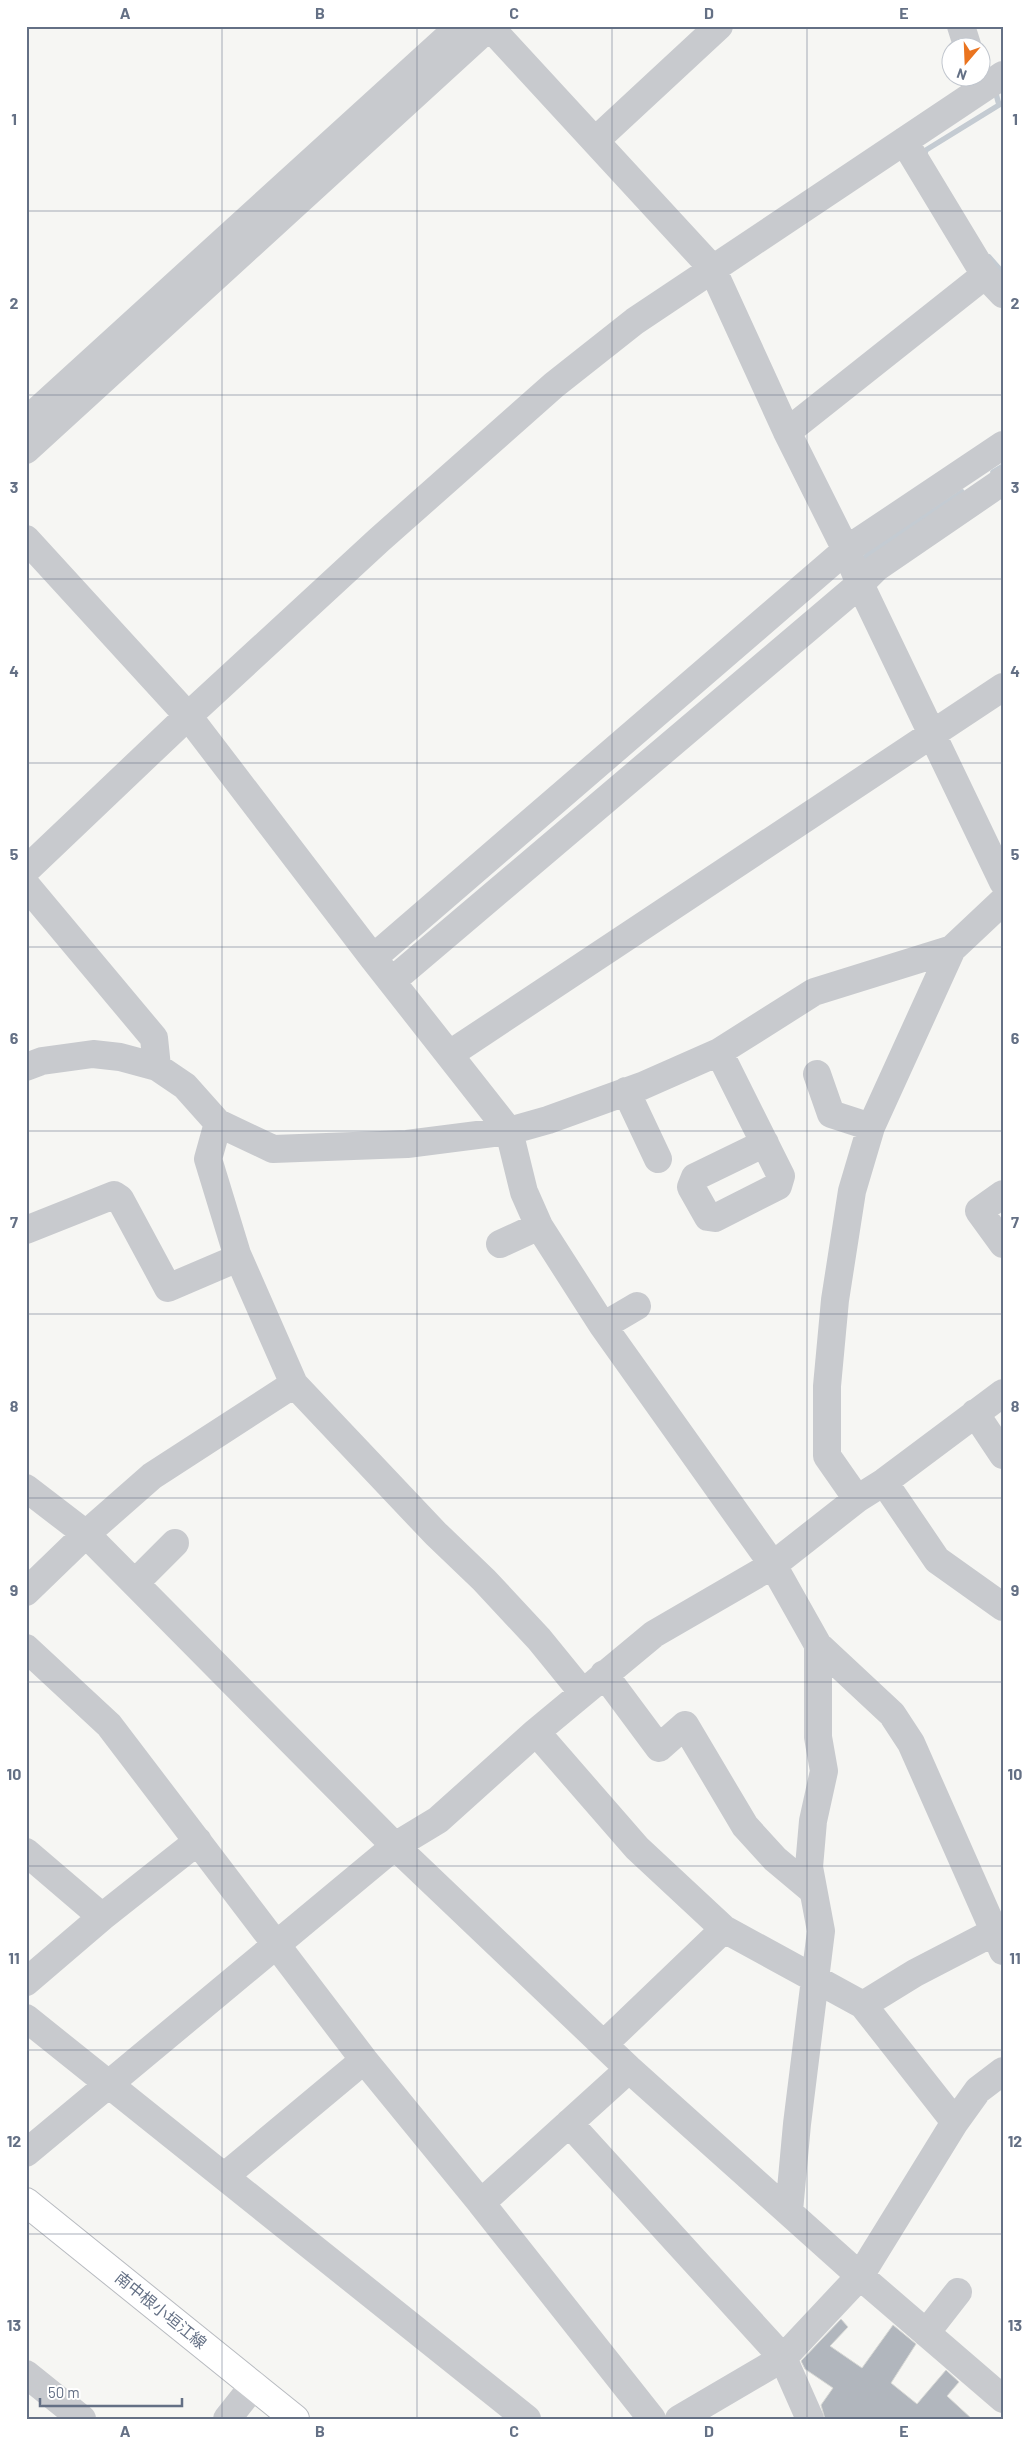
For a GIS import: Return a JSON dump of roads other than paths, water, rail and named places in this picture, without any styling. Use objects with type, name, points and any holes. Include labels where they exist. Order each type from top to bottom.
[{"type":"main road","name":"南中根小垣江線","points":[[26,2202],[295,2419]]},
{"type":"street","points":[[26,421],[460,26]]},
{"type":"street","points":[[26,450],[489,26],[712,268],[787,432],[848,554],[860,583],[1003,882]]},
{"type":"street","points":[[595,141],[719,26]]},
{"type":"street","points":[[961,26],[965,38]]},
{"type":"street","points":[[26,870],[188,716],[379,540],[554,385],[635,321],[904,142],[978,88]]},
{"type":"street","points":[[787,432],[994,285],[904,142]]},
{"type":"street","points":[[373,958],[848,554],[1003,445]]},
{"type":"street","points":[[392,981],[876,568],[1003,481]]},
{"type":"street","points":[[26,539],[188,716],[373,958],[510,1131],[524,1192],[539,1226],[604,1326],[773,1565],[818,1645],[892,1714],[911,1743],[1000,1945],[915,1973],[863,2005]]},
{"type":"street","points":[[450,1054],[1003,686]]},
{"type":"street","points":[[26,885],[154,1038],[156,1067]]},
{"type":"street","points":[[857,1499],[827,1456],[828,1386],[835,1300],[852,1192],[871,1127],[952,948],[1003,901]]},
{"type":"street","points":[[26,1067],[42,1061],[93,1054],[120,1057],[156,1067],[185,1086],[218,1123],[273,1149],[407,1144],[510,1131],[548,1120],[626,1091],[719,1052],[814,992],[952,948]]},
{"type":"street","points":[[719,1052],[764,1143]]},
{"type":"street","points":[[817,1074],[831,1114],[871,1127]]},
{"type":"street","points":[[626,1091],[658,1159]]},
{"type":"street","points":[[218,1123],[208,1158],[238,1258],[294,1384],[436,1534],[484,1580],[539,1638],[583,1693]]},
{"type":"street","points":[[1003,1194],[979,1212],[1003,1244]]},
{"type":"street","points":[[26,1230],[114,1195],[120,1198],[168,1288],[238,1258]]},
{"type":"street","points":[[500,1244],[539,1226]]},
{"type":"street","points":[[604,1326],[637,1306]]},
{"type":"street","points":[[26,1592],[86,1534],[152,1476],[294,1384]]},
{"type":"street","points":[[26,2153],[395,1846],[438,1820],[536,1732],[654,1634],[773,1565],[857,1499],[884,1482],[1003,1393]]},
{"type":"street","points":[[975,1413],[1003,1455]]},
{"type":"street","points":[[884,1482],[937,1560],[1003,1607]]},
{"type":"street","points":[[26,1488],[86,1534],[395,1846],[629,2068],[860,2276],[1003,2399]]},
{"type":"street","points":[[135,1583],[175,1543]]},
{"type":"street","points":[[789,2211],[797,2124],[821,1931],[809,1867],[813,1821],[824,1771],[818,1737],[818,1645]]},
{"type":"street","points":[[26,1648],[109,1725],[364,2060],[481,2203],[652,2419]]},
{"type":"street","points":[[604,1674],[659,1748],[685,1725],[745,1826],[775,1859],[812,1890]]},
{"type":"street","points":[[536,1732],[636,1848],[724,1928],[863,2005],[955,2122]]},
{"type":"street","points":[[26,1982],[102,1917],[198,1841]]},
{"type":"street","points":[[26,1852],[102,1917]]},
{"type":"street","points":[[604,2044],[724,1928]]},
{"type":"street","points":[[26,2018],[527,2419]]},
{"type":"street","points":[[225,2176],[364,2060]]},
{"type":"street","points":[[481,2203],[629,2068]]},
{"type":"street","points":[[679,2419],[783,2358],[860,2276],[955,2122],[978,2090],[1003,2071]]},
{"type":"street","points":[[569,2123],[783,2358],[810,2419]]},
{"type":"street","points":[[926,2333],[958,2292]]},
{"type":"street","points":[[26,2374],[82,2419]]},
{"type":"street","points":[[227,2419],[254,2385]]},
{"type":"waterway","points":[[924,156],[926,150],[999,105],[995,90]]},
{"type":"waterway","points":[[989,257],[1003,273]]},
{"type":"waterway","points":[[993,472],[1003,466]]},
{"type":"waterway","points":[[859,564],[868,554],[962,492]]}]
